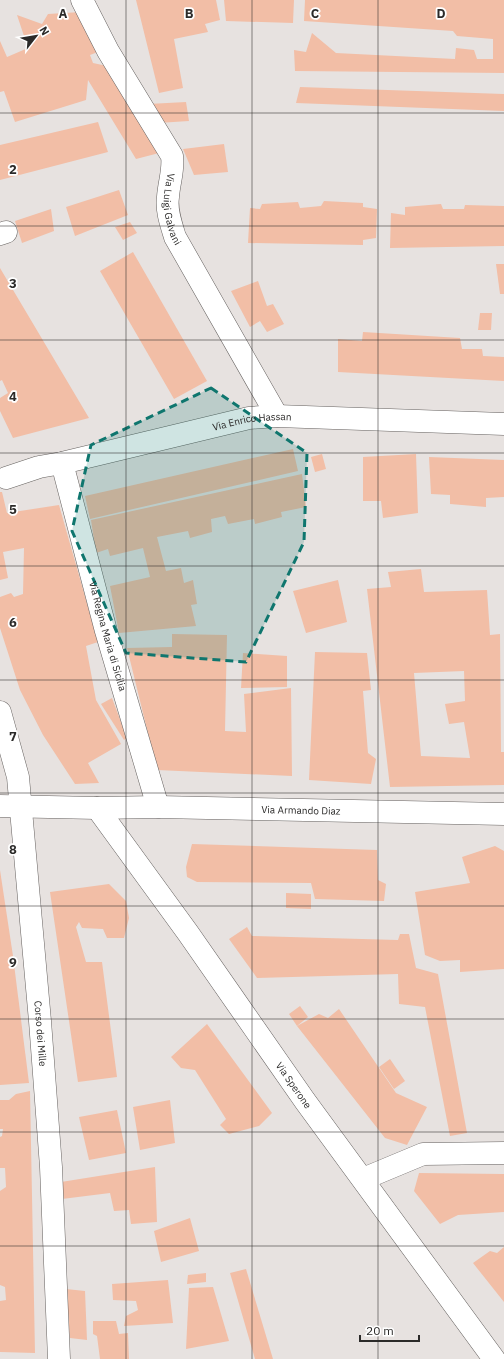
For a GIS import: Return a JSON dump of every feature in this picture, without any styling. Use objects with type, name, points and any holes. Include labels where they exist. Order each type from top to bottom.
[{"type":"street","name":"Via Luigi Galvani","points":[[82,0],[108,51],[172,156],[173,166],[168,197],[168,214],[175,237],[277,416]]},
{"type":"street","name":"Via Enrico Hassan","points":[[6,478],[39,467],[62,463],[249,418],[277,416],[504,424]]},
{"type":"street","name":"Via Regina Maria di Sicilia","points":[[62,463],[106,630],[158,807]]},
{"type":"street","name":"Corso dei Mille","points":[[0,712],[18,778],[10,807],[40,1021],[51,1167],[59,1359]]},
{"type":"street","name":"Via Armando Diaz","points":[[10,807],[158,807],[504,814]]},
{"type":"street","name":"Via Sperone","points":[[97,808],[192,939],[305,1101],[494,1359]]},
{"type":"street","points":[[363,1179],[422,1154],[504,1153]]},
{"type":"highlighted area","points":[[211,388],[307,453],[304,542],[246,662],[126,653],[72,531],[91,445]]},
{"type":"building","points":[[136,0],[216,0],[220,20],[205,24],[208,32],[174,39],[183,88],[159,93]]},
{"type":"building","points":[[224,0],[294,0],[293,23],[226,21]]},
{"type":"building","points":[[305,0],[504,0],[504,73],[295,71],[294,50],[306,52],[312,33],[336,53],[455,59],[456,48],[474,50],[477,59],[493,59],[493,39],[457,36],[453,31],[304,21]]},
{"type":"building","points":[[81,12],[98,52],[90,55],[93,63],[107,66],[163,152],[136,159],[88,80],[86,100],[15,122],[4,91],[0,92],[0,41],[7,57],[28,48],[17,15],[42,24],[48,14]]},
{"type":"building","points":[[300,87],[504,94],[504,111],[296,103]]},
{"type":"building","points":[[186,102],[189,121],[158,123],[148,104]]},
{"type":"building","points":[[98,122],[108,152],[0,180],[0,145]]},
{"type":"building","points":[[224,144],[228,172],[194,175],[183,149]]},
{"type":"building","points":[[119,190],[128,215],[75,236],[66,207]]},
{"type":"building","points":[[324,201],[363,203],[363,207],[377,209],[376,238],[363,240],[363,245],[248,243],[250,208],[260,209],[262,204],[298,202],[300,208],[321,206]]},
{"type":"building","points":[[441,204],[443,209],[464,209],[465,205],[504,206],[504,246],[390,248],[391,213],[405,215],[405,207]]},
{"type":"building","points":[[51,209],[54,231],[22,243],[15,221]]},
{"type":"building","points":[[130,222],[137,233],[123,240],[115,227]]},
{"type":"building","points":[[133,252],[207,381],[174,399],[100,271]]},
{"type":"building","points":[[496,264],[504,264],[504,294],[500,294]]},
{"type":"building","points":[[0,268],[89,418],[13,438],[0,411],[0,398],[8,393],[2,380],[0,381]]},
{"type":"building","points":[[258,281],[267,306],[273,304],[284,324],[267,332],[260,321],[250,327],[231,291]]},
{"type":"building","points":[[480,313],[492,313],[491,330],[478,330]]},
{"type":"building","points":[[363,332],[460,338],[462,349],[482,349],[483,356],[504,357],[504,381],[338,372],[338,339],[362,341]]},
{"type":"building","points":[[293,449],[298,471],[90,519],[85,496]]},
{"type":"building","points":[[322,454],[326,469],[315,472],[311,457]]},
{"type":"building","points":[[416,454],[418,513],[383,518],[381,501],[363,501],[363,457]]},
{"type":"building","points":[[429,457],[504,460],[504,497],[486,498],[486,507],[450,504],[450,495],[431,494]]},
{"type":"building","points":[[302,474],[306,507],[281,512],[282,517],[255,524],[254,519],[228,524],[225,516],[211,519],[212,532],[190,538],[188,531],[157,537],[166,571],[181,568],[184,583],[193,580],[197,604],[191,605],[196,626],[119,633],[110,586],[150,577],[143,548],[110,556],[108,549],[96,553],[91,520]]},
{"type":"building","points":[[0,492],[2,492],[7,513],[59,505],[98,642],[86,646],[96,700],[121,744],[88,763],[99,783],[75,784],[43,735],[20,690],[0,628],[0,597],[11,593],[14,597],[23,594],[24,548],[3,552],[8,578],[0,580]]},
{"type":"building","points":[[421,569],[424,592],[487,590],[490,635],[500,634],[501,752],[504,752],[504,785],[390,787],[367,589],[391,587],[388,572]],"holes":[[[464,671],[465,701],[445,704],[449,724],[464,722],[470,758],[421,756],[414,673]]]},
{"type":"building","points":[[338,580],[347,622],[306,633],[293,591]]},
{"type":"building","points":[[172,634],[227,635],[225,731],[246,732],[244,694],[291,688],[292,776],[157,770],[127,648],[172,647]]},
{"type":"building","points":[[315,652],[367,653],[371,690],[363,691],[368,753],[376,759],[371,784],[309,780]]},
{"type":"building","points":[[243,653],[287,656],[287,687],[241,688]]},
{"type":"building","points":[[112,698],[127,738],[124,740],[101,704]]},
{"type":"building","points":[[192,844],[377,850],[378,880],[386,884],[384,901],[315,899],[311,883],[197,882],[187,877],[186,867]]},
{"type":"building","points":[[495,846],[504,851],[504,969],[460,972],[460,960],[440,961],[425,955],[415,892],[470,883],[462,857]]},
{"type":"building","points":[[0,870],[13,956],[29,1083],[0,1085]]},
{"type":"building","points":[[109,884],[126,901],[129,918],[124,938],[107,938],[103,929],[82,928],[79,922],[76,927],[86,962],[102,962],[117,1077],[78,1082],[50,892]]},
{"type":"building","points":[[286,893],[311,894],[311,909],[286,908]]},
{"type":"building","points":[[247,927],[252,936],[398,940],[400,934],[409,934],[416,968],[438,974],[467,1133],[450,1136],[425,1007],[399,1004],[398,974],[257,978],[229,939]]},
{"type":"building","points":[[300,1006],[308,1017],[297,1026],[289,1014]]},
{"type":"building","points":[[339,1009],[396,1093],[427,1107],[407,1145],[385,1138],[297,1026],[319,1014],[328,1018]]},
{"type":"building","points":[[207,1024],[272,1113],[259,1126],[229,1134],[220,1125],[226,1119],[195,1070],[181,1068],[171,1057]]},
{"type":"building","points":[[390,1059],[405,1081],[394,1089],[379,1067]]},
{"type":"building","points":[[30,1091],[35,1353],[0,1352],[0,1301],[6,1300],[5,1287],[0,1285],[0,1191],[6,1187],[5,1168],[0,1168],[0,1137],[2,1136],[3,1129],[0,1129],[0,1100],[9,1100],[16,1094]]},
{"type":"building","points":[[170,1100],[175,1143],[140,1150],[133,1107]]},
{"type":"building","points":[[117,1110],[126,1153],[89,1160],[79,1117]]},
{"type":"building","points":[[155,1167],[157,1222],[131,1224],[129,1210],[114,1211],[110,1193],[62,1199],[61,1182]]},
{"type":"building","points":[[419,1173],[504,1174],[504,1212],[458,1215],[440,1224],[414,1191]]},
{"type":"building","points":[[190,1218],[199,1251],[161,1262],[154,1231]]},
{"type":"building","points":[[504,1247],[504,1302],[473,1263],[490,1251],[497,1253]]},
{"type":"building","points":[[246,1269],[273,1359],[255,1359],[230,1273]]},
{"type":"building","points":[[206,1273],[206,1282],[187,1284],[188,1275]]},
{"type":"building","points":[[168,1280],[173,1323],[124,1326],[126,1316],[138,1310],[136,1301],[113,1300],[112,1284]]},
{"type":"building","points":[[213,1287],[229,1341],[186,1349],[189,1288]]},
{"type":"building","points":[[66,1289],[85,1291],[87,1340],[70,1338]]},
{"type":"building","points":[[93,1321],[116,1321],[119,1334],[128,1333],[129,1359],[100,1359],[97,1336],[93,1334]]}]
